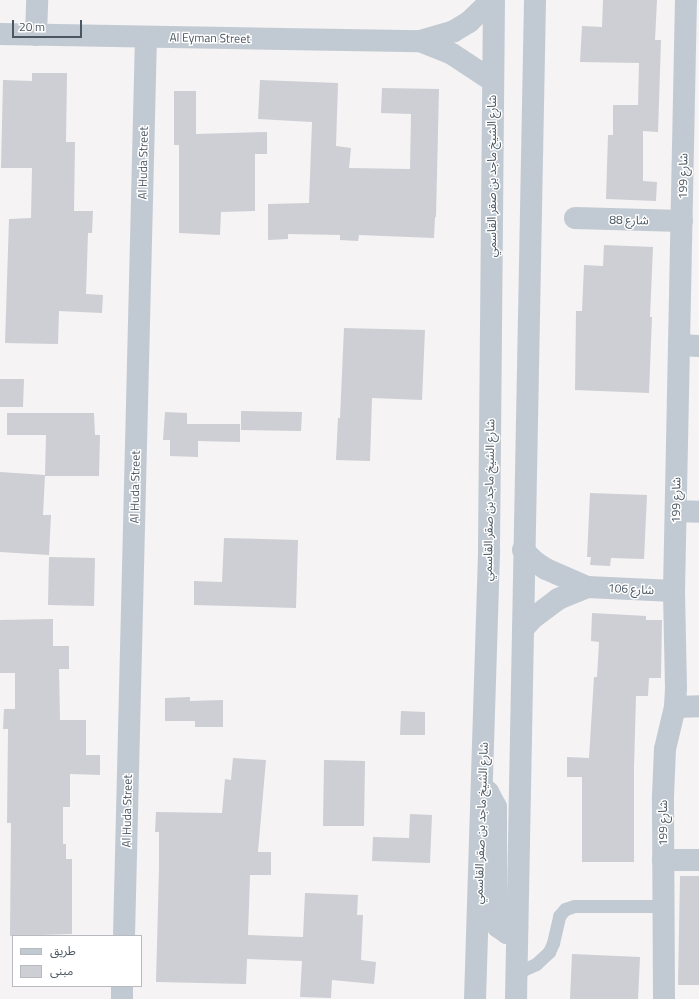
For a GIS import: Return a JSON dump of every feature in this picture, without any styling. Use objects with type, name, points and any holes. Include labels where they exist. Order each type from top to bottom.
[{"type":"street","points":[[36,35],[37,0]]},
{"type":"street","name":"Al Eyman Street","points":[[0,34],[146,38],[420,41],[454,31],[474,18],[493,0]]},
{"type":"street","name":"شارع الشيخ ماجد بن صقر القاسمي","points":[[474,997],[489,548],[493,0]]},
{"type":"street","points":[[516,999],[523,629],[523,550],[535,0]]},
{"type":"street","name":"شارع 199","points":[[664,999],[663,796],[665,749],[675,707],[674,591],[676,511],[689,345],[688,214],[692,72],[686,0]]},
{"type":"street","name":"Al Huda Street","points":[[124,935],[146,38]]},
{"type":"street","name":"Al Eyman Street","points":[[420,41],[456,56],[493,81]]},
{"type":"street","name":"شارع 88","points":[[575,218],[688,214]]},
{"type":"street","points":[[676,511],[699,512]]},
{"type":"street","name":"شارع 106","points":[[523,550],[534,561],[546,569],[587,587],[674,591]]},
{"type":"street","name":"شارع 106","points":[[523,629],[533,618],[558,599],[587,587]]},
{"type":"street","points":[[675,707],[699,706]]},
{"type":"street","points":[[482,787],[493,799],[497,811],[496,922],[498,927],[507,932],[517,927]]},
{"type":"street","points":[[663,860],[699,860]]},
{"type":"street","points":[[122,987],[122,999]]},
{"type":"lane","points":[[516,974],[536,964],[549,952],[553,943],[559,916],[565,909],[574,906],[663,906]]},
{"type":"building","points":[[603,0],[657,0],[655,40],[661,40],[658,132],[643,131],[643,181],[657,182],[656,201],[606,199],[608,135],[613,135],[613,105],[638,105],[639,63],[580,62],[582,26],[602,27]]},
{"type":"building","points":[[32,73],[67,73],[66,142],[75,142],[74,211],[93,211],[92,233],[88,233],[86,294],[103,295],[102,313],[59,311],[58,344],[5,343],[9,219],[31,218],[32,168],[1,168],[3,80],[32,81]]},
{"type":"building","points":[[260,80],[338,83],[336,146],[351,148],[349,168],[410,169],[411,114],[381,113],[382,88],[439,89],[436,217],[434,238],[359,235],[358,241],[340,240],[340,235],[288,234],[288,239],[268,240],[268,204],[309,203],[312,122],[258,119]]},
{"type":"building","points":[[174,91],[196,91],[196,134],[267,132],[267,154],[255,154],[255,211],[221,212],[220,235],[179,233],[179,145],[174,145]]},
{"type":"building","points":[[604,245],[653,247],[649,393],[575,390],[576,311],[582,311],[584,265],[603,266]]},
{"type":"building","points":[[344,328],[425,330],[422,400],[372,398],[370,461],[336,460],[338,418],[340,418]]},
{"type":"building","points":[[0,379],[24,379],[23,407],[0,407]]},
{"type":"building","points":[[241,411],[302,412],[301,431],[241,430]]},
{"type":"building","points":[[165,412],[187,413],[187,424],[240,424],[240,442],[198,441],[198,457],[170,456],[170,440],[163,440]]},
{"type":"building","points":[[7,413],[94,413],[95,435],[100,435],[99,476],[45,476],[46,435],[7,435]]},
{"type":"building","points":[[0,472],[45,475],[43,515],[51,515],[49,555],[0,552]]},
{"type":"building","points":[[590,493],[647,495],[644,559],[611,558],[610,566],[590,565],[591,557],[587,557]]},
{"type":"building","points":[[224,538],[298,540],[296,608],[194,605],[194,581],[222,582]]},
{"type":"building","points":[[49,557],[95,558],[94,606],[48,605]]},
{"type":"building","points":[[592,613],[646,616],[646,620],[662,620],[661,678],[649,678],[648,696],[636,696],[634,862],[582,862],[582,777],[567,777],[567,757],[589,758],[594,677],[597,677],[599,642],[591,641]]},
{"type":"building","points":[[53,619],[53,646],[69,646],[69,669],[59,669],[60,720],[86,720],[86,755],[100,755],[100,775],[70,774],[70,807],[63,807],[63,844],[66,844],[66,859],[72,859],[72,934],[10,936],[11,823],[7,823],[8,729],[3,729],[4,709],[15,709],[15,673],[0,673],[0,620]]},
{"type":"building","points":[[190,697],[190,701],[223,700],[223,727],[195,727],[195,721],[165,721],[165,698]]},
{"type":"building","points":[[401,711],[425,712],[425,735],[400,735]]},
{"type":"building","points":[[233,758],[266,760],[258,852],[271,852],[271,875],[250,875],[248,935],[303,937],[305,893],[358,895],[357,915],[363,915],[361,960],[376,962],[374,984],[332,980],[331,998],[300,997],[302,961],[247,959],[246,984],[156,982],[159,832],[155,832],[156,812],[222,813],[225,779],[231,780]]},
{"type":"building","points":[[324,760],[365,761],[364,826],[323,826]]},
{"type":"building","points":[[410,814],[432,815],[430,863],[372,861],[373,837],[409,838]]},
{"type":"building","points":[[680,876],[699,876],[699,985],[678,985]]},
{"type":"building","points":[[572,954],[640,957],[638,999],[570,999]]}]
